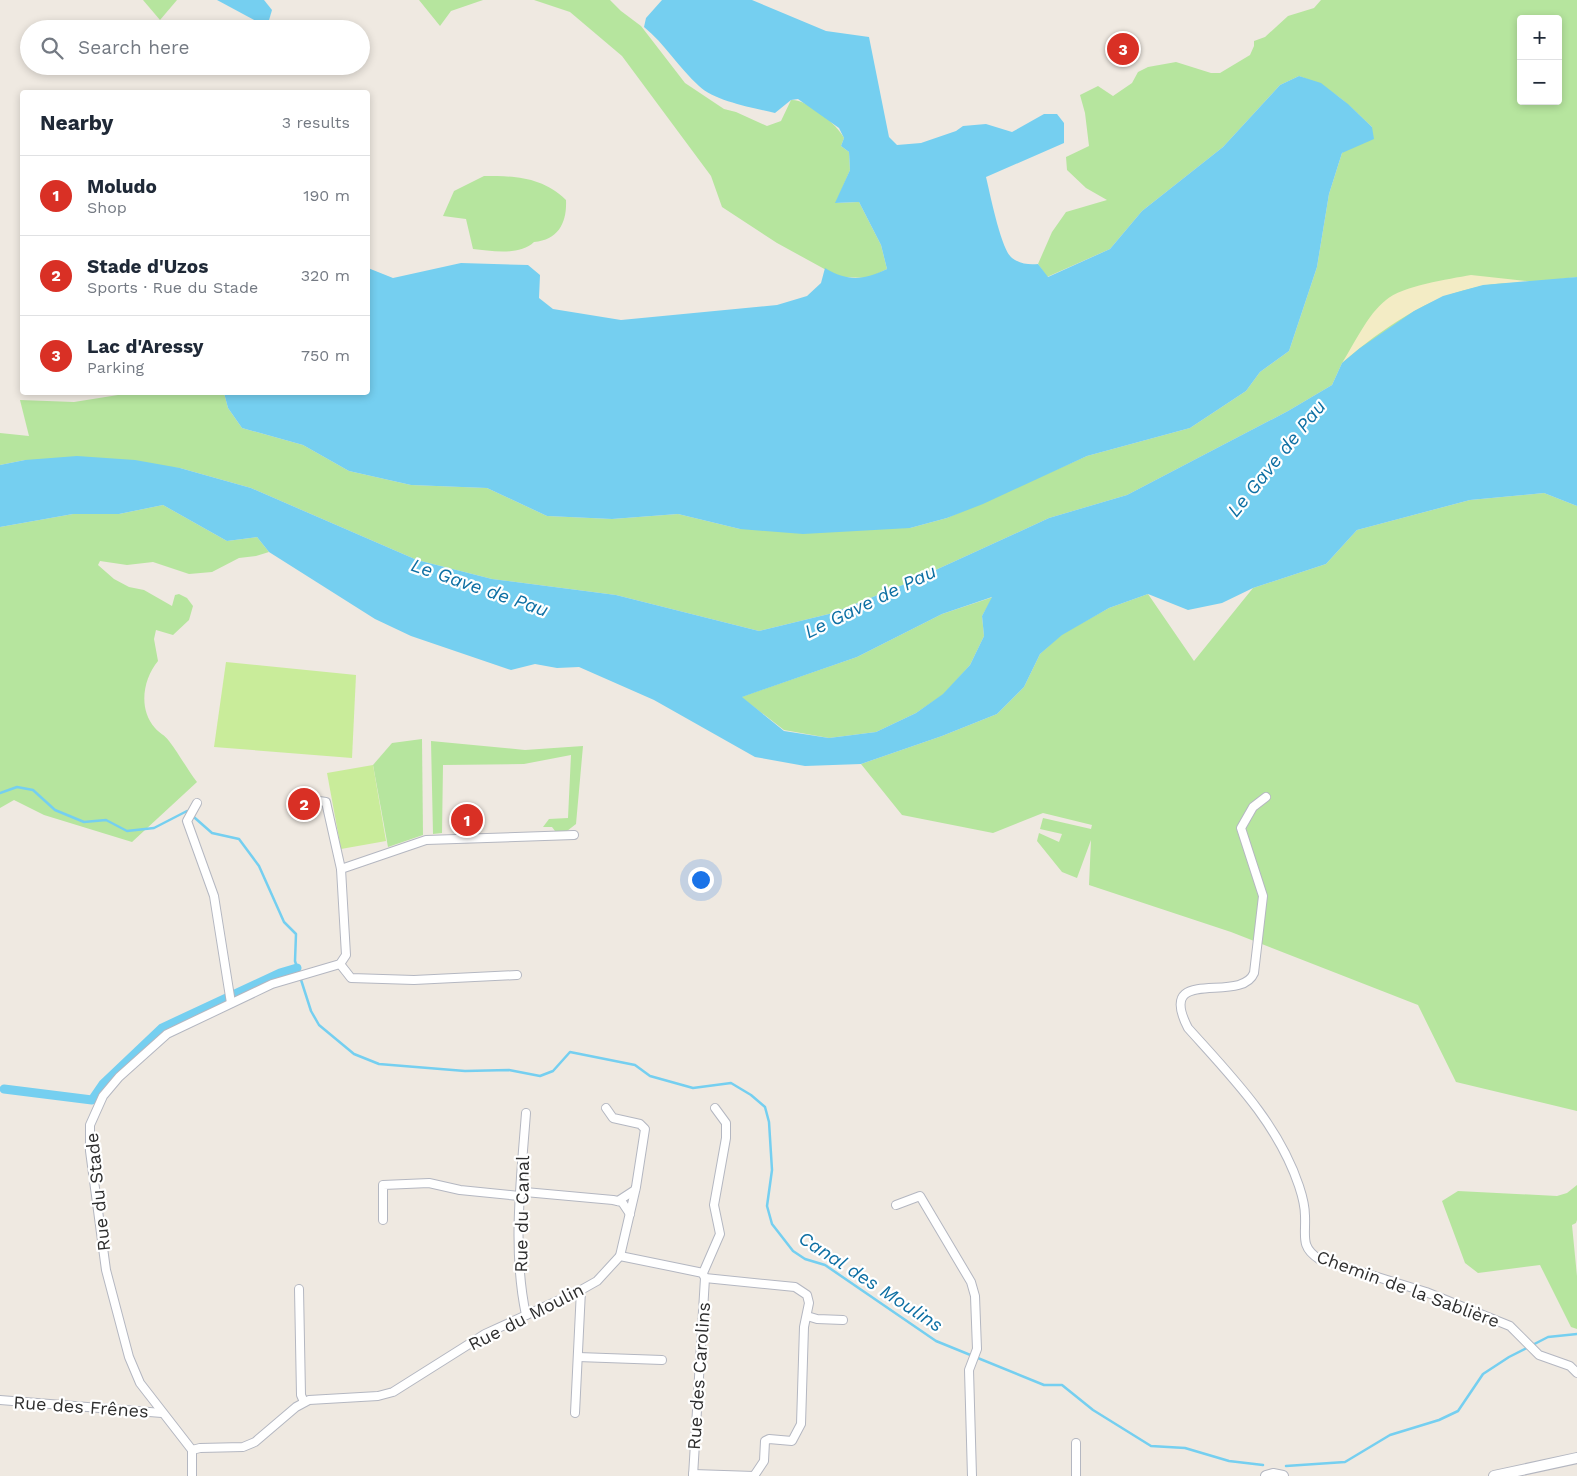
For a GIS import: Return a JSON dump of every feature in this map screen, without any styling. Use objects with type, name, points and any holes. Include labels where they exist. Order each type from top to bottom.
[{"type":"main road","points":[[1494,1476],[1577,1458]]},
{"type":"main road","points":[[1266,1476],[1273,1474],[1284,1476]]},
{"type":"street","name":"Chemin de la Sablière","points":[[1266,797],[1253,807],[1240,828],[1263,896],[1252,977],[1243,985],[1202,987],[1190,991],[1182,997],[1180,1004],[1181,1014],[1188,1028],[1258,1107],[1272,1128],[1298,1185],[1305,1214],[1304,1242],[1308,1252],[1319,1259],[1426,1292],[1510,1326],[1532,1350],[1570,1366],[1577,1373]]},
{"type":"street","points":[[320,800],[326,802],[341,869],[346,955],[340,964],[351,978],[414,980],[517,975]]},
{"type":"street","points":[[195,807],[188,821],[214,896],[230,998]]},
{"type":"street","points":[[341,869],[426,840],[574,835]]},
{"type":"street","name":"Rue du Stade","points":[[192,1450],[140,1383],[129,1357],[106,1270],[90,1150],[90,1125],[102,1096],[119,1077],[166,1034],[230,998],[340,964]]},
{"type":"street","points":[[606,1108],[613,1118],[640,1124],[645,1129],[635,1190],[620,1256],[704,1275],[720,1234],[714,1206],[726,1138],[726,1123],[715,1108]]},
{"type":"street","name":"Rue du Canal","points":[[526,1113],[519,1196],[520,1290],[526,1315]]},
{"type":"street","points":[[382,1220],[383,1185],[429,1183],[460,1190],[519,1196],[525,1192],[618,1201],[622,1202],[630,1214]]},
{"type":"street","points":[[618,1201],[635,1190]]},
{"type":"street","points":[[896,1205],[920,1196],[971,1282],[975,1296],[977,1349],[969,1370],[972,1476]]},
{"type":"street","name":"Rue du Moulin","points":[[304,1402],[309,1400],[378,1396],[393,1392],[485,1334],[597,1281],[620,1256]]},
{"type":"street","name":"Rue des Carolins","points":[[704,1275],[795,1287],[807,1295],[809,1303],[807,1316],[800,1424],[797,1435],[792,1441],[769,1439],[765,1441],[764,1461],[754,1476],[693,1475],[704,1275]]},
{"type":"street","points":[[192,1476],[192,1450],[200,1448],[243,1447],[255,1442],[304,1402],[301,1395],[299,1289]]},
{"type":"street","points":[[575,1413],[581,1290]]},
{"type":"street","points":[[807,1316],[817,1319],[843,1320]]},
{"type":"street","points":[[578,1357],[662,1360]]},
{"type":"street","name":"Rue des Frênes","points":[[0,1400],[162,1413]]},
{"type":"street","points":[[1076,1443],[1076,1476]]},
{"type":"green space","points":[[143,0],[177,0],[160,20]]},
{"type":"green space","points":[[419,0],[483,0],[451,11],[440,26]]},
{"type":"green space","points":[[534,0],[610,0],[641,26],[685,83],[724,109],[736,112],[767,126],[781,121],[791,100],[805,104],[821,113],[840,132],[844,138],[841,146],[849,152],[850,170],[836,203],[859,202],[881,245],[887,269],[869,278],[839,277],[777,243],[722,207],[711,176],[622,56],[570,12]]},
{"type":"green space","points":[[1321,0],[1577,0],[1577,277],[1536,282],[1342,363],[1332,385],[1288,411],[1127,495],[1049,518],[905,584],[833,613],[759,631],[616,595],[492,579],[417,560],[251,488],[180,468],[25,460],[0,465],[0,433],[29,436],[20,400],[74,402],[118,395],[225,395],[228,408],[242,428],[303,445],[349,471],[411,485],[487,488],[547,516],[612,519],[678,514],[740,529],[910,528],[947,518],[1087,456],[1190,428],[1246,391],[1260,372],[1289,351],[1317,267],[1329,194],[1342,153],[1372,127],[1347,104],[1311,80],[1299,76],[1280,85],[1223,147],[1142,211],[1110,249],[1047,277],[1038,264],[1052,232],[1066,212],[1107,200],[1086,188],[1067,170],[1066,157],[1089,146],[1085,113],[1080,95],[1098,86],[1113,96],[1132,83],[1138,72],[1148,67],[1176,62],[1211,73],[1220,73],[1250,55],[1254,41],[1265,37],[1288,16],[1314,8]]},
{"type":"green space","points":[[484,176],[528,179],[557,192],[566,200],[565,216],[560,228],[550,238],[534,242],[513,251],[473,249],[466,219],[443,216],[454,191]]},
{"type":"green space","points":[[1544,493],[1577,506],[1577,1111],[1456,1082],[1418,1005],[1231,932],[1089,885],[1091,840],[1077,878],[1062,872],[1037,841],[1039,833],[1059,842],[1062,834],[1040,829],[1043,818],[1091,829],[1092,825],[1043,813],[993,833],[902,815],[861,764],[942,736],[997,714],[1024,687],[1040,654],[1062,634],[1109,608],[1148,594],[1194,661],[1253,588],[1326,564],[1357,530],[1470,500]]},
{"type":"green space","points":[[163,505],[227,541],[257,537],[269,552],[239,558],[212,572],[189,574],[153,562],[127,565],[100,561],[98,565],[114,579],[129,587],[144,590],[172,606],[175,595],[179,594],[187,598],[193,606],[189,620],[173,635],[156,630],[154,639],[158,661],[149,676],[144,694],[146,712],[150,720],[167,739],[197,782],[132,842],[44,815],[14,800],[0,808],[0,527],[73,514],[119,514]]},
{"type":"green space","points":[[993,597],[982,616],[984,636],[970,665],[944,694],[916,713],[876,732],[829,738],[784,730],[741,697],[857,657],[942,614]]},
{"type":"green space","points":[[226,662],[356,675],[352,758],[214,747]]},
{"type":"green space","points":[[422,739],[423,835],[388,847],[373,765],[392,743]]},
{"type":"green space","points":[[431,741],[525,750],[583,746],[576,824],[567,831],[555,831],[552,827],[543,827],[549,819],[568,818],[571,755],[524,764],[443,765],[442,833],[433,834]]},
{"type":"green space","points":[[373,765],[386,841],[341,849],[327,773]]},
{"type":"green space","points":[[1577,1185],[1577,1220],[1572,1225],[1577,1276],[1577,1329],[1571,1327],[1540,1265],[1478,1273],[1465,1263],[1442,1201],[1458,1191],[1557,1196],[1567,1193]]},
{"type":"sand","points":[[1471,275],[1536,282],[1488,285],[1443,297],[1390,326],[1342,363],[1373,313],[1393,295],[1414,287]]},
{"type":"water","points":[[217,0],[264,0],[272,10],[269,20],[254,20]]},
{"type":"water","points":[[662,0],[752,0],[826,31],[869,37],[889,137],[897,145],[921,143],[956,131],[963,126],[986,124],[1012,132],[1044,114],[1057,114],[1064,123],[1064,143],[986,177],[1000,233],[1008,253],[1012,258],[1021,263],[1038,264],[1048,277],[1110,249],[1142,211],[1223,147],[1280,85],[1299,76],[1321,83],[1348,104],[1372,127],[1374,139],[1342,153],[1329,194],[1317,267],[1289,351],[1260,372],[1246,391],[1190,428],[1087,456],[983,504],[947,518],[910,528],[803,534],[740,529],[678,514],[612,519],[547,516],[487,488],[411,485],[349,471],[303,445],[242,428],[228,408],[225,395],[370,395],[370,269],[393,278],[461,263],[528,265],[540,275],[539,298],[553,309],[621,320],[777,305],[807,296],[821,283],[825,268],[841,276],[856,278],[887,269],[881,245],[859,202],[835,203],[850,170],[849,152],[841,146],[844,138],[839,128],[798,99],[791,100],[775,113],[714,96],[699,86],[644,27],[646,18]]},
{"type":"water","name":"Le Gave de Pau","points":[[1577,277],[1577,506],[1544,493],[1470,500],[1357,530],[1326,564],[1253,588],[1222,603],[1188,610],[1148,594],[1109,608],[1062,635],[1040,654],[1024,687],[997,714],[942,736],[861,764],[805,766],[755,757],[654,700],[579,667],[557,668],[535,664],[511,670],[411,636],[375,619],[269,552],[257,537],[227,541],[163,505],[119,514],[73,514],[0,527],[0,465],[25,460],[77,456],[135,460],[180,468],[251,488],[417,560],[492,579],[616,595],[759,631],[833,613],[905,584],[1049,518],[1127,495],[1288,411],[1332,385],[1342,363],[1360,348],[1414,311],[1443,296],[1483,285]],"holes":[[[992,597],[982,616],[984,636],[970,665],[943,694],[916,713],[876,732],[829,738],[784,731],[742,697],[857,657],[942,614]]]},
{"type":"waterway","name":"Canal des Moulins","points":[[0,793],[17,787],[33,790],[55,810],[84,822],[106,820],[127,831],[154,828],[187,811],[212,833],[239,839],[259,866],[284,922],[296,934],[295,961],[311,1011],[319,1025],[354,1054],[379,1064],[465,1071],[509,1070],[540,1076],[553,1071],[570,1052],[635,1065],[650,1076],[693,1088],[731,1083],[751,1095],[765,1107],[769,1122],[772,1170],[767,1206],[772,1224],[793,1251],[805,1259],[825,1265],[936,1341],[1044,1385],[1062,1385],[1093,1410],[1151,1446],[1185,1448],[1229,1461],[1263,1465]]},
{"type":"waterway","points":[[4,1089],[92,1100],[103,1084],[162,1028],[280,973],[297,968]]},
{"type":"waterway","name":"Canal des Moulins","points":[[1286,1466],[1345,1462],[1390,1435],[1439,1420],[1458,1411],[1483,1374],[1509,1357],[1548,1337],[1577,1334]]},
{"type":"place","name":"Lac d'Aressy","points":[[1123,49]]},
{"type":"place","name":"Stade d'Uzos","points":[[304,804]]},
{"type":"place","name":"Moludo","points":[[467,820]]}]
